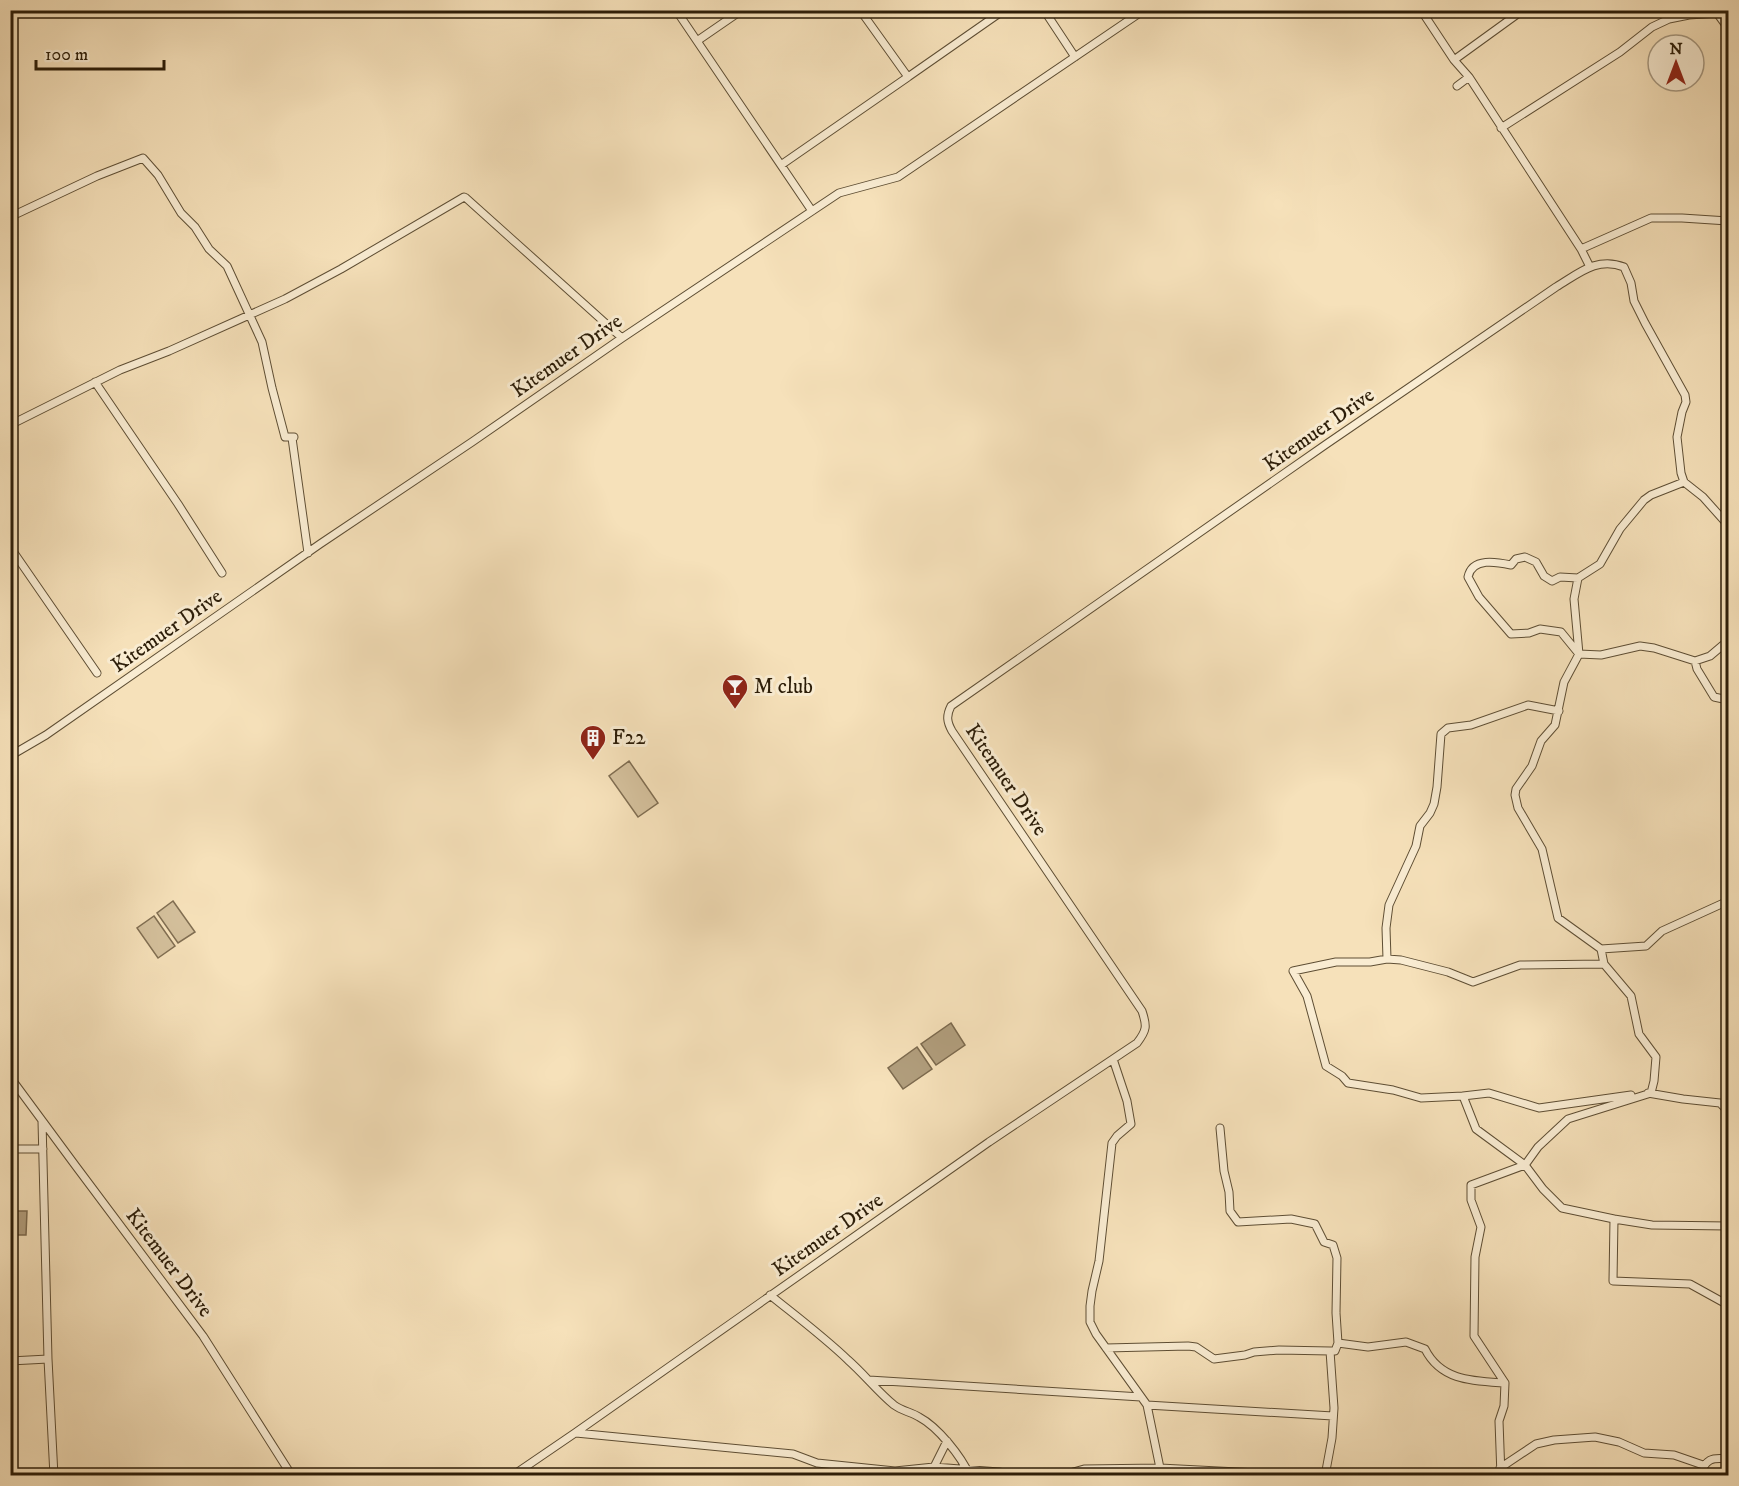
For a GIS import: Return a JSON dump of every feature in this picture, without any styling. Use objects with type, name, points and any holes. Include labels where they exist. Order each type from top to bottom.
[{"type":"street","points":[[10,16],[22,10]]},
{"type":"street","points":[[676,10],[812,212]]},
{"type":"street","points":[[697,41],[742,10]]},
{"type":"street","points":[[860,10],[908,77]]},
{"type":"street","points":[[781,165],[1004,10]]},
{"type":"street","points":[[1044,10],[1075,57]]},
{"type":"street","name":"Kitemuer Drive","points":[[10,757],[55,729],[622,338],[839,194],[898,177],[1144,10]]},
{"type":"street","points":[[1421,10],[1454,60],[1469,77],[1581,249],[1590,267],[1612,262],[1624,267],[1631,283],[1634,301],[1685,395],[1686,402],[1677,437],[1684,482],[1703,497],[1728,525]]},
{"type":"street","points":[[1454,60],[1523,10]]},
{"type":"street","points":[[1501,128],[1620,52],[1652,27],[1689,15],[1717,13],[1725,24],[1728,24]]},
{"type":"street","points":[[1457,86],[1469,77]]},
{"type":"street","points":[[10,217],[97,176],[143,158],[158,175],[181,213],[195,226],[209,249],[227,266],[262,342],[281,425],[285,437],[293,438],[308,553]]},
{"type":"street","points":[[10,425],[120,370],[169,351],[285,298],[341,269],[464,197],[622,338]]},
{"type":"street","points":[[1581,249],[1651,218],[1728,221]]},
{"type":"street","name":"Kitemuer Drive","points":[[512,1476],[989,1142],[1113,1059],[1137,1042],[1144,1033],[1146,1024],[1142,1011],[947,723],[947,714],[951,706],[1325,445],[1556,287],[1590,267]]},
{"type":"street","points":[[95,382],[222,573]]},
{"type":"street","points":[[1684,482],[1644,500],[1620,529],[1600,564],[1578,578],[1560,577],[1552,581],[1544,576],[1536,562],[1525,557],[1516,560],[1511,565],[1486,562],[1477,565],[1467,575],[1479,597],[1511,634],[1529,633],[1540,629],[1561,632],[1579,654],[1601,655],[1640,646],[1695,661],[1710,656],[1728,642]]},
{"type":"street","points":[[10,547],[97,673]]},
{"type":"street","points":[[1578,578],[1574,599],[1579,654],[1564,682],[1555,725],[1542,741],[1532,766],[1516,789],[1515,795],[1518,808],[1542,849],[1558,918],[1601,949],[1646,946],[1662,931],[1728,901]]},
{"type":"street","points":[[1695,661],[1697,669],[1714,697],[1728,700]]},
{"type":"street","points":[[1387,959],[1386,928],[1389,905],[1416,846],[1420,826],[1434,804],[1441,734],[1448,728],[1471,724],[1528,705],[1559,711]]},
{"type":"street","points":[[1601,949],[1604,964],[1631,996],[1639,1034],[1656,1058],[1651,1093]]},
{"type":"street","points":[[1604,964],[1520,965],[1473,982],[1448,972],[1401,960],[1387,959],[1370,962],[1336,962],[1293,971],[1307,996],[1326,1066],[1342,1076],[1348,1083],[1393,1090],[1421,1098],[1489,1093],[1539,1108],[1651,1093],[1720,1103],[1728,1111]]},
{"type":"street","points":[[1113,1059],[1127,1101],[1131,1124],[1112,1143],[1090,1322],[1096,1334],[1147,1405],[1160,1472]]},
{"type":"street","name":"Kitemuer Drive","points":[[10,1077],[203,1336],[292,1476]]},
{"type":"street","points":[[1500,1472],[1499,1421],[1504,1406],[1505,1383],[1474,1336],[1475,1257],[1481,1227],[1471,1200],[1471,1185],[1525,1165],[1538,1147],[1568,1119],[1651,1093]]},
{"type":"street","points":[[1463,1096],[1476,1129],[1525,1165],[1543,1189],[1562,1208],[1652,1225],[1728,1226]]},
{"type":"street","points":[[41,1120],[54,1476]]},
{"type":"street","points":[[1107,1348],[1188,1346],[1196,1347],[1214,1359],[1278,1350],[1335,1350],[1338,1343],[1337,1258],[1333,1245],[1324,1242],[1315,1224],[1291,1219],[1238,1222],[1230,1211],[1220,1128]]},
{"type":"street","points":[[10,1149],[43,1149]]},
{"type":"street","points":[[1614,1219],[1614,1281],[1690,1284],[1728,1305]]},
{"type":"street","points":[[770,1295],[848,1359],[893,1404],[919,1416],[935,1429],[947,1441],[968,1472]]},
{"type":"street","points":[[1338,1343],[1368,1347],[1406,1342],[1425,1349],[1431,1361],[1443,1371],[1471,1381],[1505,1383]]},
{"type":"street","points":[[1325,1476],[1332,1438],[1334,1395],[1330,1351]]},
{"type":"street","points":[[10,1361],[48,1359]]},
{"type":"street","points":[[869,1380],[1141,1396]]},
{"type":"street","points":[[1147,1405],[1333,1416]]},
{"type":"street","points":[[576,1433],[793,1454],[817,1463],[895,1470],[934,1467],[1021,1476]]},
{"type":"street","points":[[1500,1472],[1536,1444],[1554,1440],[1595,1437],[1619,1442],[1644,1454],[1674,1455],[1703,1465]]},
{"type":"street","points":[[934,1467],[947,1441]]},
{"type":"street","points":[[1699,1476],[1703,1465],[1710,1460],[1728,1459]]},
{"type":"street","points":[[1059,1476],[1084,1469],[1319,1476]]},
{"type":"shaded area","points":[[629,761],[658,803],[638,817],[609,776]]},
{"type":"shaded area","points":[[173,901],[195,932],[178,943],[157,913]]},
{"type":"shaded area","points":[[154,916],[175,946],[158,958],[137,928]]},
{"type":"shaded area","points":[[951,1023],[965,1045],[936,1065],[921,1044]]},
{"type":"shaded area","points":[[917,1047],[932,1069],[903,1089],[888,1068]]},
{"type":"shaded area","points":[[16,1211],[27,1211],[26,1235],[16,1235]]},
{"type":"place","name":"M club","points":[[735,710]]},
{"type":"place","name":"F22","points":[[593,761]]}]
